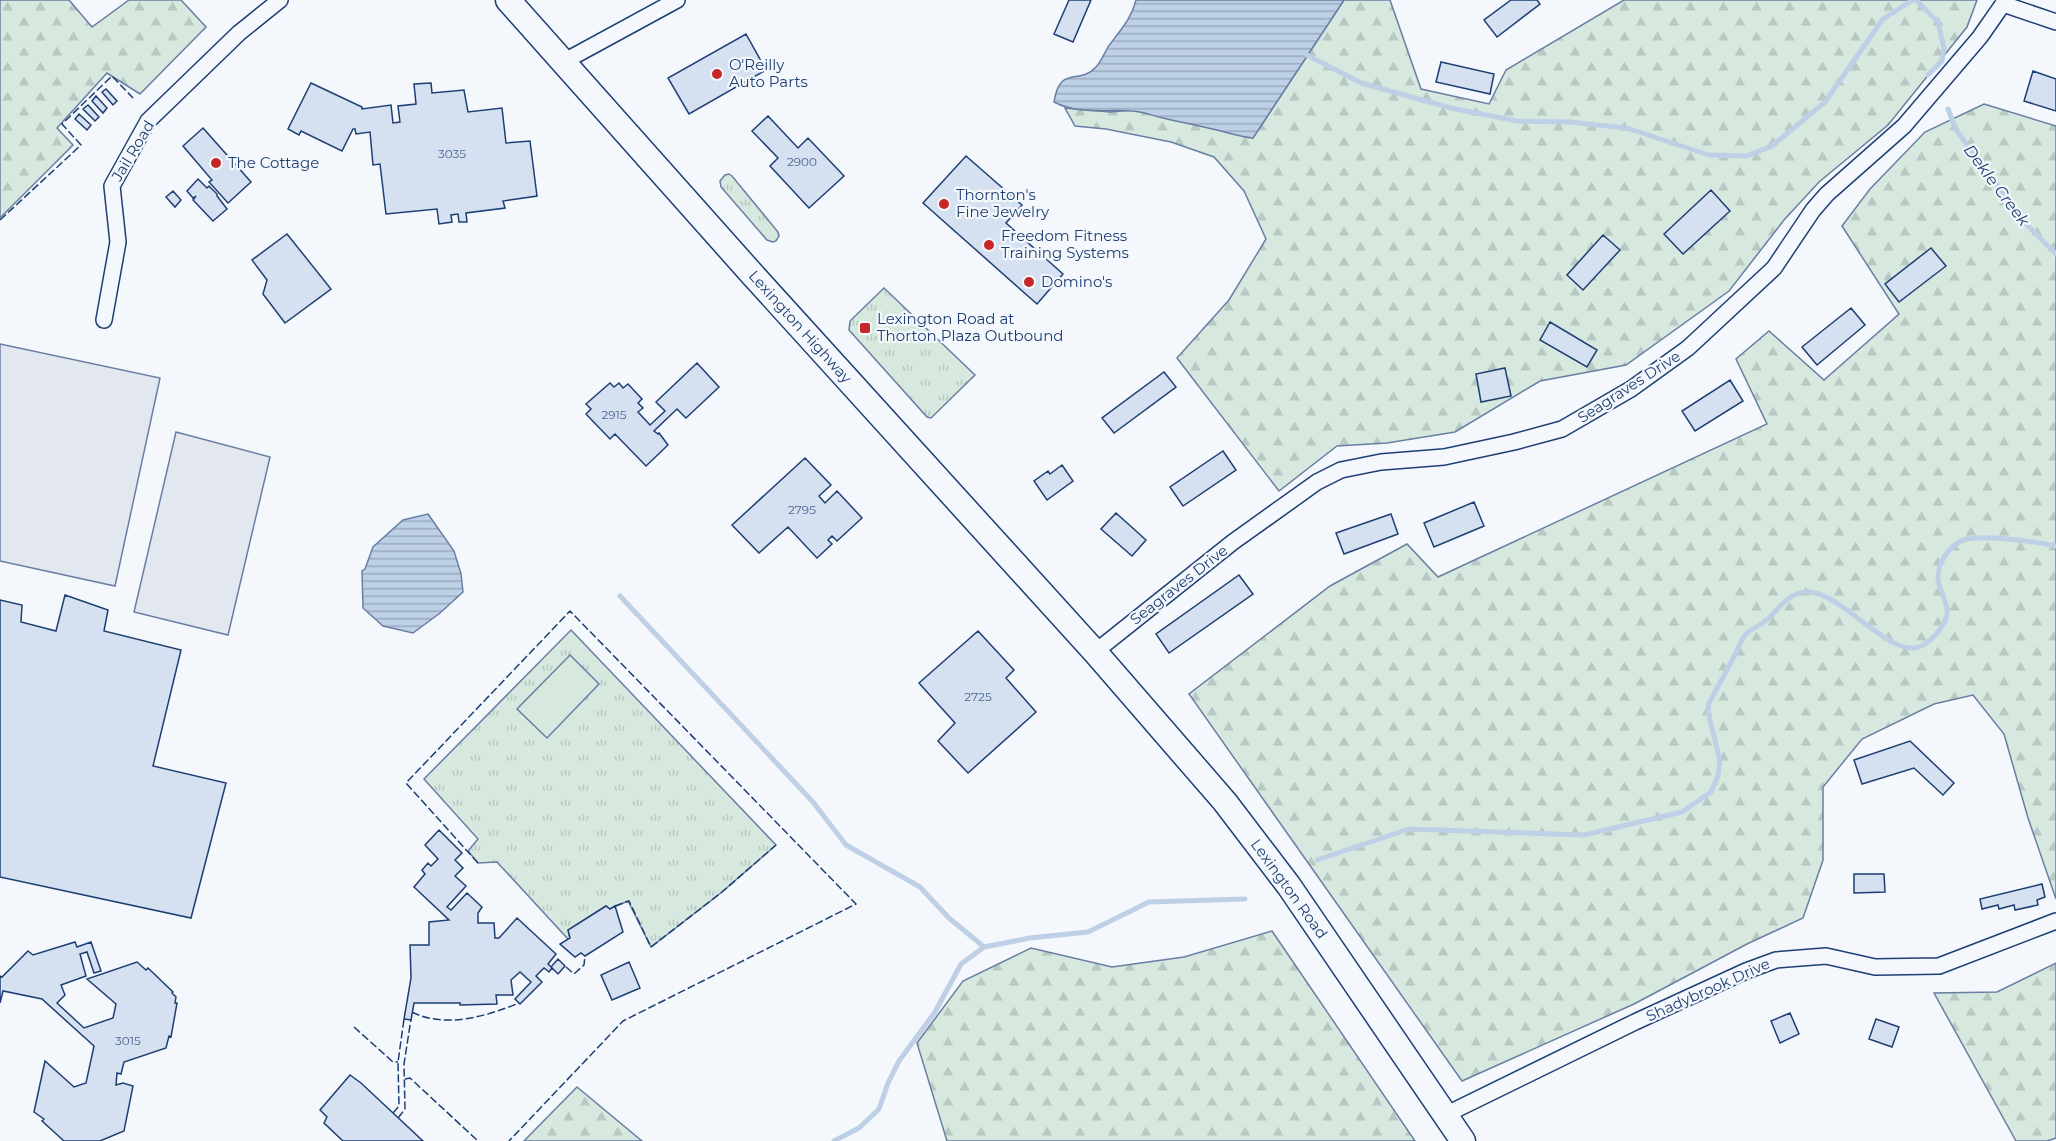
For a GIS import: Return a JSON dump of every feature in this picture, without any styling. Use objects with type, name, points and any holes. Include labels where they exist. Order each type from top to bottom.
[{"type":"highway","name":"Lexington Highway","points":[[508,0],[745,266],[1095,652]]},
{"type":"highway","name":"Lexington Road","points":[[1095,652],[1218,793],[1260,847],[1463,1141]]},
{"type":"street","name":"Jail Road","points":[[104,320],[118,242],[112,186],[148,121],[239,33],[280,0]]},
{"type":"street","points":[[563,62],[677,0]]},
{"type":"street","name":"Seagraves Drive","points":[[1095,652],[1233,542],[1317,482],[1341,470],[1381,462],[1444,457],[1562,429],[1631,389],[1688,348],[1774,268],[1813,210],[1827,194],[1904,126],[1980,37],[2003,2],[2056,22]]},
{"type":"street","name":"Shadybrook Drive","points":[[1445,1115],[1635,1022],[1746,971],[1776,960],[1826,956],[1875,967],[1939,966],[2056,921]]},
{"type":"green space","points":[[0,0],[69,0],[92,27],[129,0],[181,0],[206,27],[140,94],[107,73],[57,128],[73,145],[0,218]]},
{"type":"green space","points":[[1344,0],[1390,0],[1421,89],[1489,104],[1506,70],[1624,0],[1977,0],[1967,27],[1888,125],[1819,182],[1784,220],[1729,291],[1626,365],[1540,381],[1455,432],[1387,443],[1337,446],[1279,491],[1177,358],[1229,300],[1266,239],[1244,191],[1214,157],[1171,142],[1106,129],[1075,126],[1065,108],[1110,112],[1133,110],[1253,138]]},
{"type":"green space","points":[[1984,104],[2056,126],[2056,899],[2028,818],[2004,734],[1973,695],[1934,704],[1862,739],[1823,787],[1823,860],[1803,918],[1747,944],[1634,1004],[1462,1081],[1189,694],[1330,586],[1407,544],[1438,577],[1767,424],[1736,359],[1769,331],[1824,380],[1899,314],[1842,226],[1870,189],[1925,132]]},
{"type":"green space","points":[[729,174],[778,232],[779,236],[776,241],[767,240],[721,187],[720,181]]},
{"type":"green space","points":[[884,288],[975,375],[931,418],[927,417],[849,330],[850,321]]},
{"type":"green space","points":[[571,630],[776,845],[722,892],[651,947],[628,901],[610,909],[606,906],[568,930],[570,938],[568,939],[497,862],[478,863],[468,851],[478,839],[424,779]]},
{"type":"green space","points":[[570,655],[599,684],[547,738],[517,709]]},
{"type":"green space","points":[[1272,931],[1415,1141],[947,1141],[917,1043],[963,981],[1031,948],[1112,967],[1184,957]]},
{"type":"green space","points":[[2056,963],[2056,1138],[2047,1141],[2016,1141],[1934,993],[1997,992]]},
{"type":"green space","points":[[577,1087],[642,1141],[524,1141]]},
{"type":"shaded area","points":[[0,344],[160,378],[115,586],[0,561]]},
{"type":"shaded area","points":[[176,432],[270,457],[228,635],[134,612]]},
{"type":"water","points":[[1136,0],[1344,0],[1253,138],[1139,112],[1073,109],[1054,102],[1057,90],[1065,79],[1083,75],[1098,65],[1128,19]]},
{"type":"water","points":[[428,514],[454,551],[461,574],[463,592],[413,633],[383,626],[363,608],[362,571],[365,569],[373,547],[403,520]]},
{"type":"building","points":[[1069,0],[1091,0],[1073,42],[1054,34]]},
{"type":"building","points":[[1511,0],[1537,0],[1540,4],[1497,37],[1484,20]]},
{"type":"building","name":"O'Reilly Auto Parts","points":[[746,34],[766,70],[689,114],[668,78]]},
{"type":"building","points":[[1441,62],[1494,74],[1490,94],[1436,82]]},
{"type":"building","points":[[2033,71],[2056,79],[2056,111],[2024,101]]},
{"type":"building","points":[[311,83],[362,109],[391,105],[393,123],[400,122],[398,106],[416,104],[414,84],[431,83],[432,93],[464,90],[468,112],[502,108],[506,143],[530,141],[537,196],[503,201],[505,208],[466,213],[467,222],[459,222],[458,214],[451,215],[452,222],[439,224],[437,209],[386,214],[380,164],[373,165],[370,132],[356,134],[353,129],[342,151],[301,131],[299,135],[288,129]]},
{"type":"building","points":[[106,89],[117,101],[113,105],[102,92]]},
{"type":"building","points":[[96,96],[107,108],[103,113],[92,101]]},
{"type":"building","points":[[88,105],[99,117],[95,121],[83,109]]},
{"type":"building","points":[[79,114],[91,125],[87,130],[75,119]]},
{"type":"building","points":[[768,116],[798,148],[808,138],[844,176],[809,208],[770,166],[778,158],[752,131]]},
{"type":"building","name":"The Cottage","points":[[203,128],[251,182],[228,203],[209,182],[212,180],[183,146]]},
{"type":"building","points":[[966,156],[1022,205],[1006,223],[1063,274],[1037,304],[923,203]]},
{"type":"building","points":[[198,179],[217,194],[227,209],[213,221],[193,200],[196,196],[193,198],[187,191]]},
{"type":"building","points":[[1711,190],[1730,211],[1683,254],[1664,234]]},
{"type":"building","points":[[173,191],[181,200],[175,207],[166,197]]},
{"type":"building","points":[[287,234],[331,289],[285,323],[263,294],[267,280],[252,260]]},
{"type":"building","points":[[1603,235],[1620,250],[1583,290],[1567,275]]},
{"type":"building","points":[[1931,248],[1946,266],[1899,302],[1885,284]]},
{"type":"building","points":[[1851,308],[1865,325],[1817,365],[1802,347]]},
{"type":"building","points":[[1550,322],[1597,350],[1587,367],[1540,340]]},
{"type":"building","points":[[697,363],[719,387],[686,418],[677,409],[654,431],[659,433],[668,445],[646,466],[615,434],[610,439],[586,414],[591,409],[586,404],[610,383],[614,387],[619,383],[623,388],[628,384],[642,399],[638,403],[643,408],[638,412],[650,425],[665,411],[656,402]]},
{"type":"building","points":[[1505,368],[1511,396],[1481,402],[1476,374]]},
{"type":"building","points":[[1164,372],[1176,387],[1114,433],[1102,418]]},
{"type":"building","points":[[1730,380],[1743,401],[1695,431],[1682,411]]},
{"type":"building","points":[[1223,451],[1236,470],[1183,506],[1170,487]]},
{"type":"building","points":[[805,458],[831,485],[819,496],[825,503],[837,491],[862,518],[837,541],[832,536],[828,540],[832,544],[817,558],[788,527],[759,553],[732,525]]},
{"type":"building","points":[[1062,465],[1073,481],[1047,500],[1034,481],[1048,471],[1050,474]]},
{"type":"building","points":[[1474,502],[1484,526],[1434,547],[1424,523]]},
{"type":"building","points":[[1116,513],[1146,540],[1132,556],[1101,529]]},
{"type":"building","points":[[1391,514],[1398,534],[1344,554],[1336,533]]},
{"type":"building","points":[[1239,575],[1253,594],[1169,653],[1156,634]]},
{"type":"building","points":[[65,595],[108,610],[104,631],[181,650],[153,766],[226,783],[191,918],[0,877],[0,600],[22,605],[21,622],[56,631]]},
{"type":"building","points":[[978,631],[1014,670],[1006,678],[1036,712],[968,773],[938,741],[955,723],[919,683]]},
{"type":"building","points":[[1910,741],[1954,783],[1943,795],[1914,768],[1862,784],[1854,760]]},
{"type":"building","points":[[439,830],[462,853],[455,860],[463,868],[455,876],[466,886],[447,907],[451,910],[467,893],[482,907],[478,913],[478,923],[494,923],[495,938],[499,938],[517,918],[556,954],[548,964],[551,967],[558,959],[565,966],[558,974],[552,968],[549,972],[544,968],[536,976],[542,982],[520,1004],[515,999],[531,982],[520,972],[511,980],[513,995],[496,995],[497,1004],[414,1003],[411,1020],[404,1019],[411,978],[410,945],[429,945],[429,922],[449,920],[414,887],[425,874],[422,870],[428,863],[431,866],[438,859],[425,845]]},
{"type":"building","points":[[1854,874],[1884,874],[1885,892],[1854,893]]},
{"type":"building","points":[[2042,884],[2045,897],[2037,900],[2038,905],[2015,910],[2014,905],[1999,909],[1998,905],[1982,909],[1980,899]]},
{"type":"building","points":[[606,906],[610,909],[615,906],[623,932],[585,956],[581,953],[575,957],[560,944],[570,938],[568,930]]},
{"type":"building","points":[[75,942],[77,947],[91,942],[101,971],[94,973],[87,952],[80,954],[86,976],[61,985],[65,995],[57,1003],[84,1028],[113,1018],[116,1004],[87,979],[137,962],[146,970],[148,968],[173,992],[176,997],[175,1003],[177,1003],[171,1037],[169,1036],[166,1048],[124,1062],[121,1074],[117,1073],[116,1085],[123,1083],[133,1086],[124,1131],[100,1141],[64,1141],[42,1121],[44,1119],[34,1112],[45,1061],[74,1087],[86,1083],[94,1046],[42,999],[3,991],[0,1003],[0,976],[2,977],[28,951],[33,955]]},
{"type":"building","points":[[629,962],[640,988],[612,1000],[601,975]]},
{"type":"building","points":[[1790,1013],[1799,1034],[1780,1043],[1771,1021]]},
{"type":"building","points":[[1876,1019],[1899,1027],[1892,1047],[1869,1039]]},
{"type":"building","points":[[350,1075],[423,1141],[343,1141],[324,1123],[327,1117],[320,1110]]},
{"type":"waterway","points":[[1307,55],[1361,83],[1451,108],[1517,121],[1569,122],[1627,128],[1709,155],[1747,156],[1772,146],[1825,102],[1883,19],[1913,0]]},
{"type":"waterway","name":"Dekle Creek","points":[[1916,0],[1938,22],[1944,48],[1942,61],[1928,75]]},
{"type":"waterway","name":"Dekle Creek","points":[[1948,109],[1956,130],[2028,226],[2056,254]]},
{"type":"waterway","points":[[1317,860],[1409,829],[1584,835],[1682,812],[1711,792],[1718,776],[1720,761],[1708,712],[1709,703],[1745,635],[1762,624],[1789,598],[1799,593],[1813,592],[1829,598],[1879,634],[1910,648],[1928,642],[1946,619],[1947,608],[1939,585],[1938,572],[1945,556],[1956,544],[1969,539],[1993,538],[2056,546]]},
{"type":"waterway","points":[[620,596],[813,802],[846,845],[920,887],[949,918],[984,947],[1030,938],[1088,932],[1149,902],[1245,899]]},
{"type":"waterway","points":[[834,1141],[859,1128],[879,1109],[899,1061],[935,1012],[961,964],[984,947]]},
{"type":"fence","points":[[0,220],[81,145],[62,124],[112,76],[133,98]]},
{"type":"fence","points":[[478,863],[406,783],[570,611],[856,904],[623,1021],[509,1141]]},
{"type":"fence","points":[[615,906],[629,901],[651,947],[722,892],[776,845]]},
{"type":"fence","points":[[566,967],[574,974],[584,965],[585,956]]},
{"type":"fence","points":[[412,1012],[438,1020],[466,1019],[519,1003]]},
{"type":"fence","points":[[393,1113],[399,1106],[398,1062],[404,1019]]},
{"type":"fence","points":[[398,1118],[405,1109],[404,1064],[411,1019]]},
{"type":"fence","points":[[354,1027],[393,1062],[398,1062]]},
{"type":"fence","points":[[405,1079],[410,1078],[478,1141]]},
{"type":"place","name":"O'Reilly Auto Parts","points":[[717,74]]},
{"type":"place","name":"The Cottage","points":[[216,163]]},
{"type":"place","name":"Thornton's Fine Jewelry","points":[[944,204]]},
{"type":"place","name":"Freedom Fitness Training Systems","points":[[989,245]]},
{"type":"place","name":"Domino's","points":[[1029,282]]},
{"type":"place","name":"Lexington Road at Thorton Plaza Outbound","points":[[865,328]]}]
